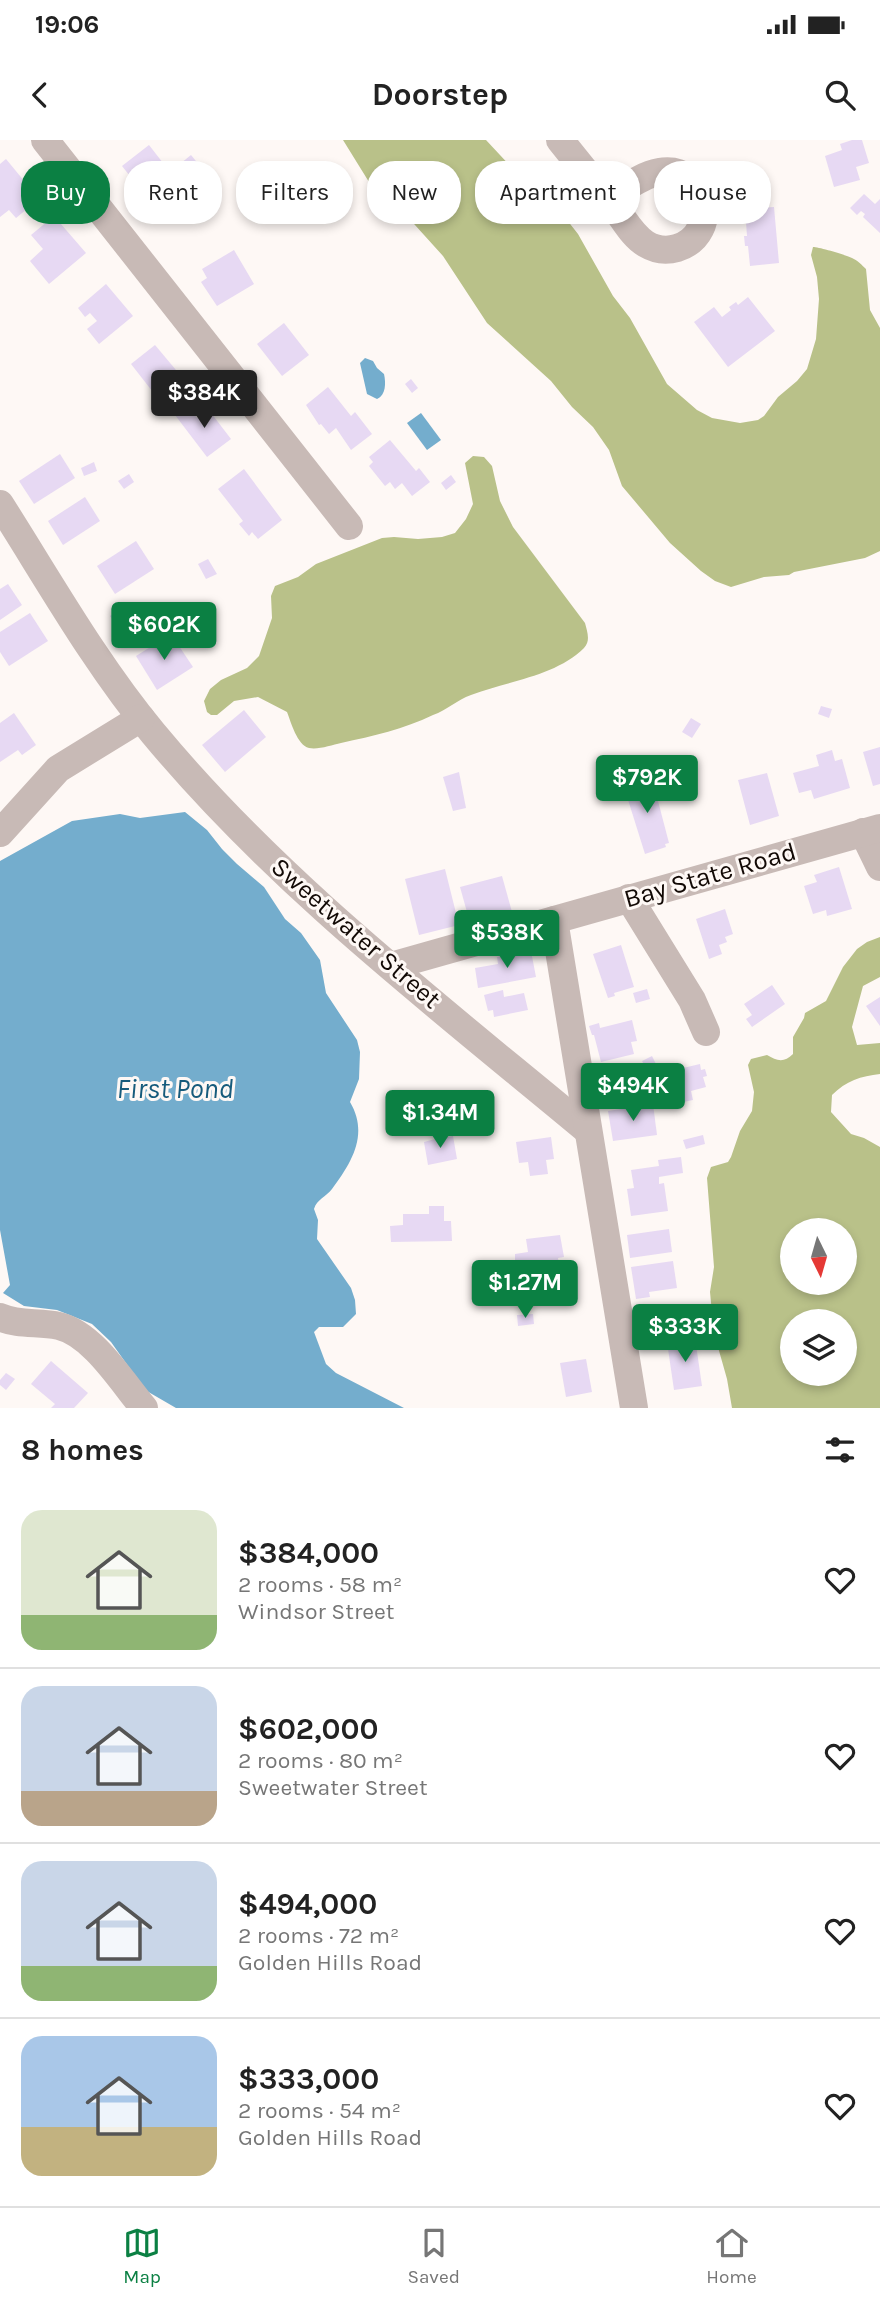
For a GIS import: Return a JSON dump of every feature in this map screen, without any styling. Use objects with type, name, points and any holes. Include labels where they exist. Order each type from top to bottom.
[{"type":"street","points":[[45,140],[349,526]]},
{"type":"street","points":[[560,140],[577,161]]},
{"type":"street","name":"Sweetwater Street","points":[[0,504],[87,640],[141,718],[196,782],[276,866],[587,1130]]},
{"type":"street","points":[[0,832],[58,769],[141,718]]},
{"type":"street","points":[[872,830],[880,867]]},
{"type":"street","name":"Bay State Road","points":[[391,966],[872,830]]},
{"type":"street","points":[[629,898],[692,1000],[706,1032]]},
{"type":"street","points":[[547,921],[587,1130],[634,1408]]},
{"type":"street","points":[[0,1317],[20,1323],[53,1324],[82,1335],[144,1408]]},
{"type":"green space","points":[[343,140],[486,140],[506,161],[475,161],[475,224],[570,224],[613,296],[630,318],[667,384],[697,410],[712,418],[740,423],[758,420],[764,416],[778,397],[807,369],[816,339],[819,299],[811,255],[813,247],[858,261],[866,269],[870,310],[880,328],[880,551],[865,558],[789,575],[764,577],[731,587],[715,581],[701,571],[670,543],[622,486],[609,450],[593,427],[551,381],[487,323],[443,256],[414,224],[461,224],[461,161],[367,161],[367,179]]},
{"type":"green space","points":[[473,456],[484,457],[492,466],[500,501],[513,527],[585,623],[588,639],[584,648],[560,665],[531,677],[471,695],[411,724],[321,748],[309,748],[301,743],[287,712],[258,697],[234,701],[217,715],[207,712],[204,701],[210,689],[221,680],[247,668],[259,656],[272,618],[271,596],[275,586],[298,577],[316,564],[382,538],[418,539],[455,533],[473,504],[465,463]]},
{"type":"green space","points":[[880,937],[880,977],[863,986],[852,1027],[857,1045],[880,1043],[880,1074],[854,1080],[837,1090],[832,1095],[831,1112],[851,1134],[880,1147],[880,1408],[732,1408],[714,1333],[710,1292],[714,1267],[707,1178],[711,1167],[728,1162],[740,1131],[752,1111],[754,1092],[748,1065],[751,1059],[767,1055],[783,1060],[793,1054],[793,1037],[805,1013],[826,1001],[843,967],[857,949]]},
{"type":"water","points":[[365,358],[373,361],[384,374],[384,392],[377,399],[367,394],[360,363]]},
{"type":"water","points":[[421,413],[441,440],[427,450],[407,423]]},
{"type":"water","name":"First Pond","points":[[185,812],[264,887],[285,919],[301,933],[320,960],[326,993],[357,1040],[360,1052],[359,1079],[350,1102],[358,1125],[356,1147],[339,1179],[314,1209],[318,1220],[317,1239],[351,1288],[356,1314],[343,1327],[319,1327],[314,1332],[326,1364],[336,1373],[404,1408],[176,1408],[145,1390],[111,1342],[92,1324],[57,1310],[24,1306],[3,1293],[10,1285],[0,1230],[0,861],[72,821],[120,814],[140,818]]},
{"type":"building","points":[[862,140],[869,163],[856,167],[860,180],[834,187],[825,156],[842,150],[840,144]]},
{"type":"building","points":[[149,145],[161,161],[128,161]]},
{"type":"building","points":[[191,155],[196,161],[184,161]]},
{"type":"building","points":[[6,159],[21,177],[21,214],[16,218],[9,210],[0,217],[0,164]]},
{"type":"building","points":[[864,194],[875,204],[880,199],[880,233],[863,217],[865,214],[861,211],[857,215],[850,208]]},
{"type":"building","points":[[771,207],[774,207],[779,263],[750,266],[744,236],[747,236],[746,224],[771,224]]},
{"type":"building","points":[[44,224],[61,224],[86,253],[49,284],[30,261],[43,249],[31,235]]},
{"type":"building","points":[[234,250],[254,284],[217,306],[201,282],[207,278],[202,269]]},
{"type":"building","points":[[106,284],[133,316],[99,344],[87,329],[97,321],[90,313],[85,317],[78,308]]},
{"type":"building","points":[[748,297],[775,331],[728,367],[694,322],[714,307],[722,317],[731,310],[729,307],[736,302],[738,305]]},
{"type":"building","points":[[284,323],[309,355],[282,376],[257,344]]},
{"type":"building","points":[[155,345],[181,376],[156,396],[131,364]]},
{"type":"building","points":[[411,379],[418,388],[412,393],[405,384]]},
{"type":"building","points":[[328,387],[351,416],[355,412],[372,434],[351,450],[336,428],[329,434],[319,425],[306,405]]},
{"type":"building","points":[[187,405],[197,418],[208,409],[231,439],[207,457],[175,415]]},
{"type":"building","points":[[390,440],[416,471],[419,468],[430,482],[412,496],[402,483],[395,489],[390,482],[385,486],[369,466],[373,462],[369,457]]},
{"type":"building","points":[[60,454],[75,478],[34,504],[19,481]]},
{"type":"building","points":[[94,462],[97,471],[84,476],[81,468]]},
{"type":"building","points":[[244,469],[282,520],[258,539],[252,532],[249,536],[239,524],[243,521],[218,489]]},
{"type":"building","points":[[129,474],[134,482],[124,489],[118,481]]},
{"type":"building","points":[[451,475],[456,482],[446,490],[441,483]]},
{"type":"building","points":[[85,497],[100,521],[63,545],[48,521]]},
{"type":"building","points":[[136,541],[154,569],[115,594],[97,566]]},
{"type":"building","points":[[208,559],[217,574],[206,579],[198,564]]},
{"type":"building","points":[[8,584],[22,605],[0,620],[0,589]]},
{"type":"building","points":[[154,602],[167,622],[130,646],[110,616],[129,603],[136,613]]},
{"type":"building","points":[[30,613],[48,641],[9,666],[0,652],[0,632]]},
{"type":"building","points":[[171,634],[193,667],[157,690],[136,656]]},
{"type":"building","points":[[821,706],[832,709],[829,718],[818,714]]},
{"type":"building","points":[[244,710],[266,737],[225,772],[202,745]]},
{"type":"building","points":[[14,713],[36,745],[22,755],[18,750],[0,762],[0,723]]},
{"type":"building","points":[[691,718],[701,724],[692,738],[682,732]]},
{"type":"building","points":[[880,747],[880,784],[873,786],[863,752]]},
{"type":"building","points":[[832,750],[835,761],[842,759],[850,788],[814,799],[811,790],[799,793],[793,773],[819,766],[816,755]]},
{"type":"building","points":[[459,772],[466,808],[453,811],[443,777]]},
{"type":"building","points":[[767,773],[779,816],[750,825],[738,780]]},
{"type":"building","points":[[652,778],[669,843],[665,844],[666,847],[645,854],[624,787]]},
{"type":"building","points":[[839,867],[852,909],[827,916],[826,910],[813,914],[804,886],[817,882],[814,875]]},
{"type":"building","points":[[445,869],[459,925],[419,935],[405,879]]},
{"type":"building","points":[[502,876],[512,912],[470,923],[460,887]]},
{"type":"building","points":[[725,909],[733,934],[725,937],[727,942],[719,945],[722,954],[709,959],[696,919]]},
{"type":"building","points":[[621,945],[634,987],[614,993],[615,996],[608,998],[593,954]]},
{"type":"building","points":[[531,951],[536,977],[478,988],[475,968],[498,964],[497,957]]},
{"type":"building","points":[[772,985],[785,1004],[752,1027],[746,1019],[752,1015],[744,1004]]},
{"type":"building","points":[[647,989],[650,999],[636,1003],[633,993]]},
{"type":"building","points":[[503,990],[504,997],[524,993],[528,1010],[494,1017],[493,1010],[488,1011],[484,995]]},
{"type":"building","points":[[880,997],[880,1026],[866,1006]]},
{"type":"building","points":[[632,1020],[637,1041],[631,1042],[634,1054],[601,1062],[589,1026],[599,1023],[600,1028]]},
{"type":"building","points":[[652,1056],[656,1064],[646,1069],[642,1061]]},
{"type":"building","points":[[700,1064],[701,1070],[705,1069],[707,1076],[703,1077],[706,1087],[691,1091],[693,1100],[674,1104],[666,1072]]},
{"type":"building","points":[[640,1077],[642,1091],[621,1094],[619,1080]]},
{"type":"building","points":[[653,1104],[657,1135],[613,1141],[608,1111]]},
{"type":"building","points":[[441,1133],[442,1138],[453,1136],[457,1159],[428,1165],[424,1142],[435,1139],[434,1134]]},
{"type":"building","points":[[703,1135],[705,1144],[686,1149],[683,1140]]},
{"type":"building","points":[[551,1137],[554,1159],[546,1160],[548,1174],[530,1176],[528,1162],[519,1163],[516,1142]]},
{"type":"building","points":[[681,1157],[683,1173],[659,1177],[659,1184],[664,1183],[668,1211],[631,1216],[627,1189],[634,1188],[631,1170],[659,1166],[658,1160]]},
{"type":"building","points":[[429,1206],[444,1206],[444,1221],[451,1221],[452,1241],[391,1242],[390,1226],[403,1225],[403,1214],[429,1214]]},
{"type":"building","points":[[669,1229],[672,1252],[630,1258],[627,1235]]},
{"type":"building","points":[[560,1235],[564,1257],[558,1258],[560,1272],[532,1276],[534,1289],[511,1293],[506,1261],[515,1260],[515,1254],[528,1252],[526,1239]]},
{"type":"building","points":[[673,1261],[677,1288],[649,1292],[650,1297],[636,1299],[631,1267]]},
{"type":"building","points":[[533,1314],[534,1324],[518,1326],[517,1315]]},
{"type":"building","points":[[695,1338],[702,1386],[674,1390],[667,1342]]},
{"type":"building","points":[[586,1359],[592,1392],[566,1397],[560,1363]]},
{"type":"building","points":[[51,1361],[88,1393],[74,1408],[51,1408],[55,1404],[31,1384]]},
{"type":"building","points":[[6,1373],[15,1379],[6,1390],[0,1385],[0,1380]]}]
